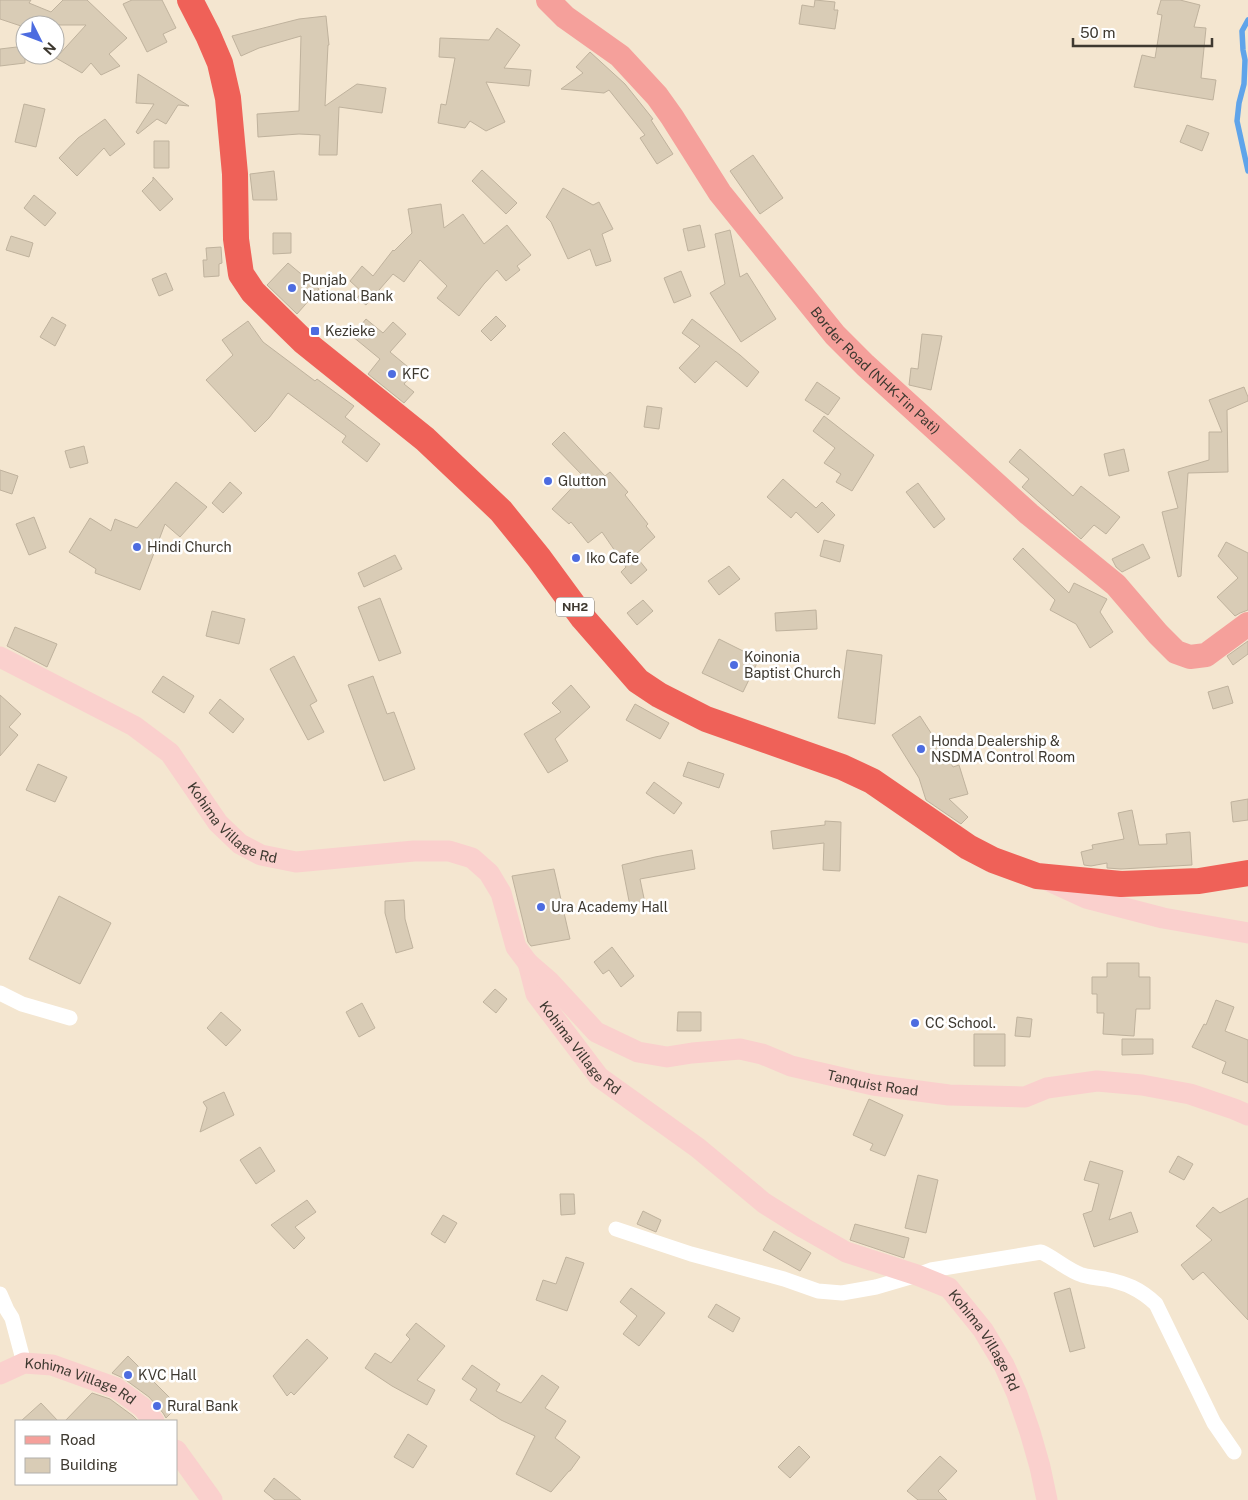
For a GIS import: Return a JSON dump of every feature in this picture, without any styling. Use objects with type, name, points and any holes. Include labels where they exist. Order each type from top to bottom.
[{"type":"highway","name":"NH2","points":[[190,0],[220,63],[228,98],[235,174],[236,240],[241,274],[253,292],[303,341],[425,439],[501,511],[539,558],[583,618],[638,681],[659,695],[706,718],[842,767],[872,781],[968,847],[993,860],[1037,876],[1121,884],[1200,881],[1248,873]]},
{"type":"main road","name":"Border Road (NHK-Tin Pati)","points":[[548,0],[565,17],[620,56],[656,96],[672,117],[720,193],[835,335],[865,365],[1029,514],[1116,585],[1176,652],[1190,658],[1206,655],[1248,624]]},
{"type":"main road","name":"Kohima Village Rd","points":[[0,657],[134,726],[170,753],[218,823],[240,844],[261,855],[296,862],[414,851],[449,851],[472,858],[489,873],[501,893],[516,947],[528,963],[536,994],[599,1077],[698,1148],[764,1204],[846,1252],[917,1275],[949,1288],[983,1330],[1004,1365],[1025,1417],[1040,1467],[1047,1500]]},
{"type":"main road","points":[[1037,876],[1086,898],[1163,918],[1248,933]]},
{"type":"main road","name":"Tanquist Road","points":[[528,963],[550,982],[596,1032],[638,1052],[667,1058],[692,1053],[740,1049],[762,1054],[791,1066],[873,1085],[949,1095],[1025,1096],[1047,1088],[1097,1081],[1142,1085],[1190,1094],[1248,1115]]},
{"type":"main road","name":"Kohima Village Rd","points":[[0,1374],[24,1363],[52,1366],[116,1388],[142,1407],[153,1420]]},
{"type":"main road","points":[[178,1453],[212,1500]]},
{"type":"street","points":[[0,993],[22,1004],[70,1018]]},
{"type":"street","points":[[0,1002],[22,1004]]},
{"type":"street","points":[[616,1229],[714,1261],[784,1279],[818,1292],[842,1293],[876,1287],[931,1270],[1041,1252],[1082,1275],[1114,1280],[1129,1285],[1144,1292],[1156,1304],[1214,1423],[1234,1452]]},
{"type":"street","points":[[0,1294],[12,1318],[24,1363]]},
{"type":"building","points":[[0,0],[31,0],[29,3],[51,12],[63,0],[87,0],[127,38],[109,54],[120,66],[101,75],[91,63],[82,73],[65,63],[65,48],[86,25],[65,25],[65,15],[15,15],[15,24],[0,19]]},
{"type":"building","points":[[132,0],[162,0],[176,28],[163,34],[167,42],[147,52],[123,4]]},
{"type":"building","points":[[815,0],[835,2],[834,10],[838,10],[835,29],[799,24],[802,5],[814,7]]},
{"type":"building","points":[[1161,0],[1180,0],[1200,5],[1194,27],[1206,28],[1201,78],[1216,80],[1213,100],[1134,87],[1142,55],[1155,58],[1162,15],[1157,14]]},
{"type":"building","points":[[326,16],[329,45],[325,106],[357,84],[386,88],[382,113],[339,107],[337,155],[319,155],[320,135],[299,134],[258,137],[257,114],[299,111],[301,36],[259,48],[241,56],[232,36],[299,19]]},
{"type":"building","points":[[497,28],[520,45],[504,68],[531,70],[529,86],[486,82],[505,122],[486,131],[470,121],[465,128],[438,123],[441,104],[446,105],[455,58],[439,57],[440,38],[489,40]]},
{"type":"building","points":[[15,47],[15,64],[0,66],[0,49]]},
{"type":"building","points":[[590,52],[625,84],[653,119],[651,120],[673,154],[657,164],[640,138],[645,135],[609,90],[604,93],[561,89],[583,73],[576,67]]},
{"type":"building","points":[[138,74],[189,106],[178,105],[166,124],[157,119],[138,134],[136,132],[154,104],[136,103]]},
{"type":"building","points":[[24,104],[45,109],[36,147],[15,142]]},
{"type":"building","points":[[105,119],[125,144],[110,156],[104,148],[77,176],[59,158],[78,138]]},
{"type":"building","points":[[1187,125],[1209,133],[1202,151],[1180,142]]},
{"type":"building","points":[[154,141],[169,141],[169,168],[154,168]]},
{"type":"building","points":[[753,155],[783,198],[760,214],[730,171]]},
{"type":"building","points":[[482,170],[517,203],[506,214],[472,181]]},
{"type":"building","points":[[274,171],[277,200],[253,200],[250,174]]},
{"type":"building","points":[[153,177],[173,199],[160,211],[142,191],[153,180]]},
{"type":"building","points":[[563,188],[593,205],[599,202],[613,229],[602,234],[611,261],[596,266],[590,249],[568,259],[551,222],[546,217]]},
{"type":"building","points":[[34,195],[56,213],[45,226],[24,208]]},
{"type":"building","points":[[441,204],[444,228],[463,214],[484,244],[507,225],[531,255],[517,266],[520,270],[506,281],[497,270],[459,316],[437,298],[447,286],[420,260],[404,282],[393,274],[366,305],[357,298],[362,292],[350,281],[362,266],[373,276],[393,250],[412,233],[408,209]]},
{"type":"building","points":[[700,225],[705,247],[688,251],[683,229]]},
{"type":"building","points":[[730,230],[740,277],[747,273],[776,319],[741,342],[710,293],[725,284],[715,234]]},
{"type":"building","points":[[273,233],[291,233],[291,253],[273,254]]},
{"type":"building","points":[[11,236],[33,243],[29,257],[6,250]]},
{"type":"building","points":[[221,247],[222,263],[219,264],[219,276],[204,277],[203,260],[207,260],[206,248]]},
{"type":"building","name":"Punjab National Bank","points":[[288,263],[319,289],[297,314],[267,285]]},
{"type":"building","points":[[681,271],[691,296],[674,303],[664,278]]},
{"type":"building","points":[[166,273],[173,290],[159,296],[152,279]]},
{"type":"building","points":[[496,316],[506,326],[491,341],[481,331]]},
{"type":"building","points":[[52,317],[66,325],[55,346],[40,337]]},
{"type":"building","points":[[366,319],[383,333],[393,322],[406,334],[390,352],[414,372],[404,384],[414,392],[404,403],[368,374],[380,359],[352,336]]},
{"type":"building","points":[[692,319],[740,355],[759,372],[747,387],[716,361],[695,383],[679,368],[700,346],[682,333]]},
{"type":"building","points":[[248,321],[263,342],[315,381],[317,379],[354,406],[345,417],[380,444],[367,462],[342,442],[346,436],[288,393],[269,418],[255,432],[206,380],[233,355],[222,340]]},
{"type":"building","points":[[922,334],[942,336],[931,390],[909,385],[911,368],[918,369]]},
{"type":"building","points":[[817,382],[840,398],[828,415],[805,400]]},
{"type":"building","points":[[1244,387],[1248,401],[1227,410],[1228,472],[1188,473],[1181,576],[1178,577],[1162,512],[1178,508],[1168,472],[1209,460],[1209,432],[1222,432],[1209,400]]},
{"type":"building","points":[[647,406],[662,408],[659,429],[644,427]]},
{"type":"building","points":[[824,416],[874,455],[852,491],[836,482],[841,474],[824,463],[835,448],[813,431]]},
{"type":"building","points":[[564,432],[605,476],[610,472],[628,492],[625,495],[648,524],[646,526],[655,537],[635,555],[647,570],[631,584],[621,572],[626,567],[602,532],[588,543],[571,522],[569,524],[552,509],[583,476],[552,444]]},
{"type":"building","points":[[84,446],[88,463],[70,468],[65,451]]},
{"type":"building","points":[[1020,449],[1073,496],[1081,486],[1120,517],[1106,534],[1094,525],[1081,539],[1022,487],[1029,479],[1009,462]]},
{"type":"building","points":[[1124,449],[1129,471],[1109,476],[1104,454]]},
{"type":"building","points":[[0,470],[18,476],[12,494],[0,490]]},
{"type":"building","points":[[783,479],[816,508],[822,502],[835,515],[818,533],[796,512],[791,518],[767,497]]},
{"type":"building","points":[[176,482],[207,507],[180,537],[165,524],[140,590],[95,573],[96,569],[69,552],[90,518],[111,531],[115,519],[137,528]]},
{"type":"building","points":[[230,482],[242,493],[223,513],[212,503]]},
{"type":"building","points":[[918,483],[945,519],[934,528],[906,492]]},
{"type":"building","points":[[34,517],[46,548],[29,555],[16,524]]},
{"type":"building","points":[[824,540],[844,545],[840,562],[820,556]]},
{"type":"building","points":[[1226,542],[1248,553],[1248,610],[1235,616],[1217,597],[1238,578],[1218,556]]},
{"type":"building","points":[[1143,544],[1150,558],[1122,572],[1116,567],[1112,559]]},
{"type":"building","points":[[1023,548],[1069,593],[1074,583],[1107,599],[1100,612],[1113,632],[1090,648],[1076,624],[1050,610],[1055,600],[1013,559]]},
{"type":"building","points":[[395,555],[402,569],[364,587],[358,573]]},
{"type":"building","points":[[729,566],[740,579],[719,595],[708,581]]},
{"type":"building","points":[[380,598],[401,653],[379,661],[358,607]]},
{"type":"building","points":[[643,600],[653,611],[637,625],[627,613]]},
{"type":"building","points":[[816,610],[817,629],[776,631],[775,613]]},
{"type":"building","points":[[212,611],[245,619],[239,644],[206,636]]},
{"type":"building","points":[[15,627],[57,644],[47,667],[7,646]]},
{"type":"building","points":[[719,639],[759,659],[743,692],[702,673]]},
{"type":"building","points":[[1248,641],[1248,654],[1233,665],[1227,656]]},
{"type":"building","points":[[847,650],[882,655],[875,724],[838,718]]},
{"type":"building","points":[[294,656],[317,701],[310,705],[324,732],[308,740],[270,669]]},
{"type":"building","points":[[163,676],[194,696],[184,713],[152,692]]},
{"type":"building","points":[[373,676],[387,714],[394,712],[415,769],[384,781],[348,685]]},
{"type":"building","points":[[571,685],[590,707],[555,739],[568,761],[548,773],[524,734],[561,712],[552,703]]},
{"type":"building","points":[[1228,686],[1233,703],[1213,709],[1208,692]]},
{"type":"building","points":[[0,695],[21,714],[9,727],[18,735],[0,756]]},
{"type":"building","points":[[220,699],[244,719],[233,733],[209,713]]},
{"type":"building","points":[[635,704],[669,723],[660,739],[626,720]]},
{"type":"building","points":[[920,716],[953,767],[959,765],[968,794],[949,799],[968,817],[961,824],[926,800],[919,778],[892,735]]},
{"type":"building","points":[[688,762],[724,774],[719,788],[683,776]]},
{"type":"building","points":[[38,764],[67,777],[55,802],[26,790]]},
{"type":"building","points":[[654,782],[682,803],[674,814],[646,793]]},
{"type":"building","points":[[1248,799],[1248,820],[1233,822],[1231,802]]},
{"type":"building","points":[[1132,810],[1139,845],[1167,844],[1166,834],[1190,832],[1192,865],[1121,869],[1107,868],[1107,863],[1091,866],[1084,865],[1081,852],[1093,849],[1092,845],[1124,839],[1118,813]]},
{"type":"building","points":[[825,821],[841,822],[840,871],[823,870],[824,843],[773,849],[771,831],[825,825]]},
{"type":"building","points":[[692,850],[695,869],[640,879],[645,903],[630,906],[622,865]]},
{"type":"building","name":"Ura Academy Hall","points":[[554,869],[570,939],[531,946],[528,942],[512,876]]},
{"type":"building","points":[[59,896],[111,923],[80,984],[29,959]]},
{"type":"building","points":[[404,900],[405,919],[413,948],[396,953],[385,913],[385,901]]},
{"type":"building","points":[[612,947],[634,976],[621,987],[609,970],[603,974],[594,962]]},
{"type":"building","points":[[1107,963],[1139,963],[1139,977],[1150,977],[1150,1009],[1136,1009],[1134,1036],[1103,1034],[1104,1013],[1097,1013],[1097,994],[1092,994],[1092,977],[1107,977]]},
{"type":"building","points":[[495,989],[507,999],[496,1013],[483,1002]]},
{"type":"building","points":[[1216,1000],[1234,1007],[1225,1031],[1248,1040],[1248,1083],[1222,1073],[1226,1062],[1192,1047],[1204,1024],[1206,1025]]},
{"type":"building","points":[[362,1003],[375,1028],[359,1037],[346,1012]]},
{"type":"building","points":[[221,1012],[241,1030],[226,1046],[207,1028]]},
{"type":"building","points":[[678,1012],[701,1012],[701,1031],[677,1031]]},
{"type":"building","points":[[1017,1017],[1032,1019],[1030,1037],[1015,1036]]},
{"type":"building","points":[[974,1034],[1005,1034],[1005,1066],[974,1066]]},
{"type":"building","points":[[1122,1039],[1153,1039],[1153,1054],[1122,1055]]},
{"type":"building","points":[[224,1092],[234,1115],[200,1132],[207,1108],[203,1102]]},
{"type":"building","points":[[869,1099],[903,1115],[885,1156],[870,1150],[873,1144],[853,1135]]},
{"type":"building","points":[[260,1147],[275,1171],[256,1184],[240,1160]]},
{"type":"building","points":[[1178,1156],[1193,1164],[1184,1180],[1169,1172]]},
{"type":"building","points":[[1090,1161],[1123,1171],[1109,1220],[1131,1212],[1138,1232],[1094,1247],[1083,1214],[1092,1211],[1099,1184],[1084,1180]]},
{"type":"building","points":[[918,1175],[938,1180],[926,1233],[905,1228]]},
{"type":"building","points":[[560,1194],[574,1194],[575,1214],[561,1215]]},
{"type":"building","points":[[1248,1198],[1248,1320],[1203,1272],[1193,1280],[1181,1265],[1212,1240],[1196,1226],[1213,1207],[1220,1213]]},
{"type":"building","points":[[307,1200],[316,1212],[295,1227],[305,1238],[294,1249],[271,1225]]},
{"type":"building","points":[[643,1211],[661,1220],[656,1232],[637,1224]]},
{"type":"building","points":[[443,1215],[457,1223],[445,1243],[431,1234]]},
{"type":"building","points":[[855,1224],[909,1238],[904,1258],[850,1240]]},
{"type":"building","points":[[774,1231],[811,1253],[800,1271],[763,1250]]},
{"type":"building","points":[[566,1257],[584,1263],[567,1311],[536,1300],[543,1280],[556,1284]]},
{"type":"building","points":[[631,1288],[665,1313],[639,1346],[623,1334],[637,1316],[620,1302]]},
{"type":"building","points":[[1070,1288],[1085,1348],[1070,1352],[1054,1293]]},
{"type":"building","points":[[716,1304],[740,1318],[733,1332],[708,1317]]},
{"type":"building","points":[[416,1323],[445,1346],[417,1380],[435,1390],[427,1405],[392,1386],[365,1368],[375,1353],[391,1363],[410,1339],[406,1335]]},
{"type":"building","points":[[307,1339],[328,1358],[294,1395],[291,1392],[287,1396],[273,1376]]},
{"type":"building","points":[[128,1356],[178,1406],[166,1418],[149,1397],[123,1378],[112,1373]]},
{"type":"building","points":[[472,1365],[500,1384],[496,1391],[521,1403],[542,1375],[559,1387],[545,1408],[566,1421],[555,1438],[580,1457],[551,1492],[516,1474],[535,1436],[501,1420],[470,1400],[477,1389],[462,1379]]},
{"type":"building","points":[[92,1393],[110,1399],[137,1420],[66,1420]]},
{"type":"building","points":[[41,1403],[57,1420],[22,1420]]},
{"type":"building","points":[[408,1434],[427,1446],[413,1468],[394,1457]]},
{"type":"building","points":[[799,1446],[810,1457],[790,1478],[778,1467]]},
{"type":"building","points":[[940,1456],[957,1471],[938,1491],[947,1500],[918,1500],[907,1491]]},
{"type":"building","points":[[274,1478],[301,1500],[275,1500],[264,1491]]},
{"type":"waterway","points":[[1248,20],[1242,31],[1245,60],[1244,84],[1237,121],[1248,171]]},
{"type":"place","name":"Punjab National Bank","points":[[292,288]]},
{"type":"place","name":"Kezieke","points":[[315,331]]},
{"type":"place","name":"KFC","points":[[392,374]]},
{"type":"place","name":"Glutton","points":[[548,481]]},
{"type":"place","name":"Hindi Church","points":[[137,547]]},
{"type":"place","name":"Iko Cafe","points":[[576,558]]},
{"type":"place","name":"Koinonia Baptist Church","points":[[734,665]]},
{"type":"place","name":"Honda Dealership & NSDMA Control Room","points":[[921,749]]},
{"type":"place","name":"Ura Academy Hall","points":[[541,907]]},
{"type":"place","name":"CC School.","points":[[915,1023]]},
{"type":"place","name":"KVC Hall","points":[[128,1375]]},
{"type":"place","name":"Rural Bank","points":[[157,1406]]}]
